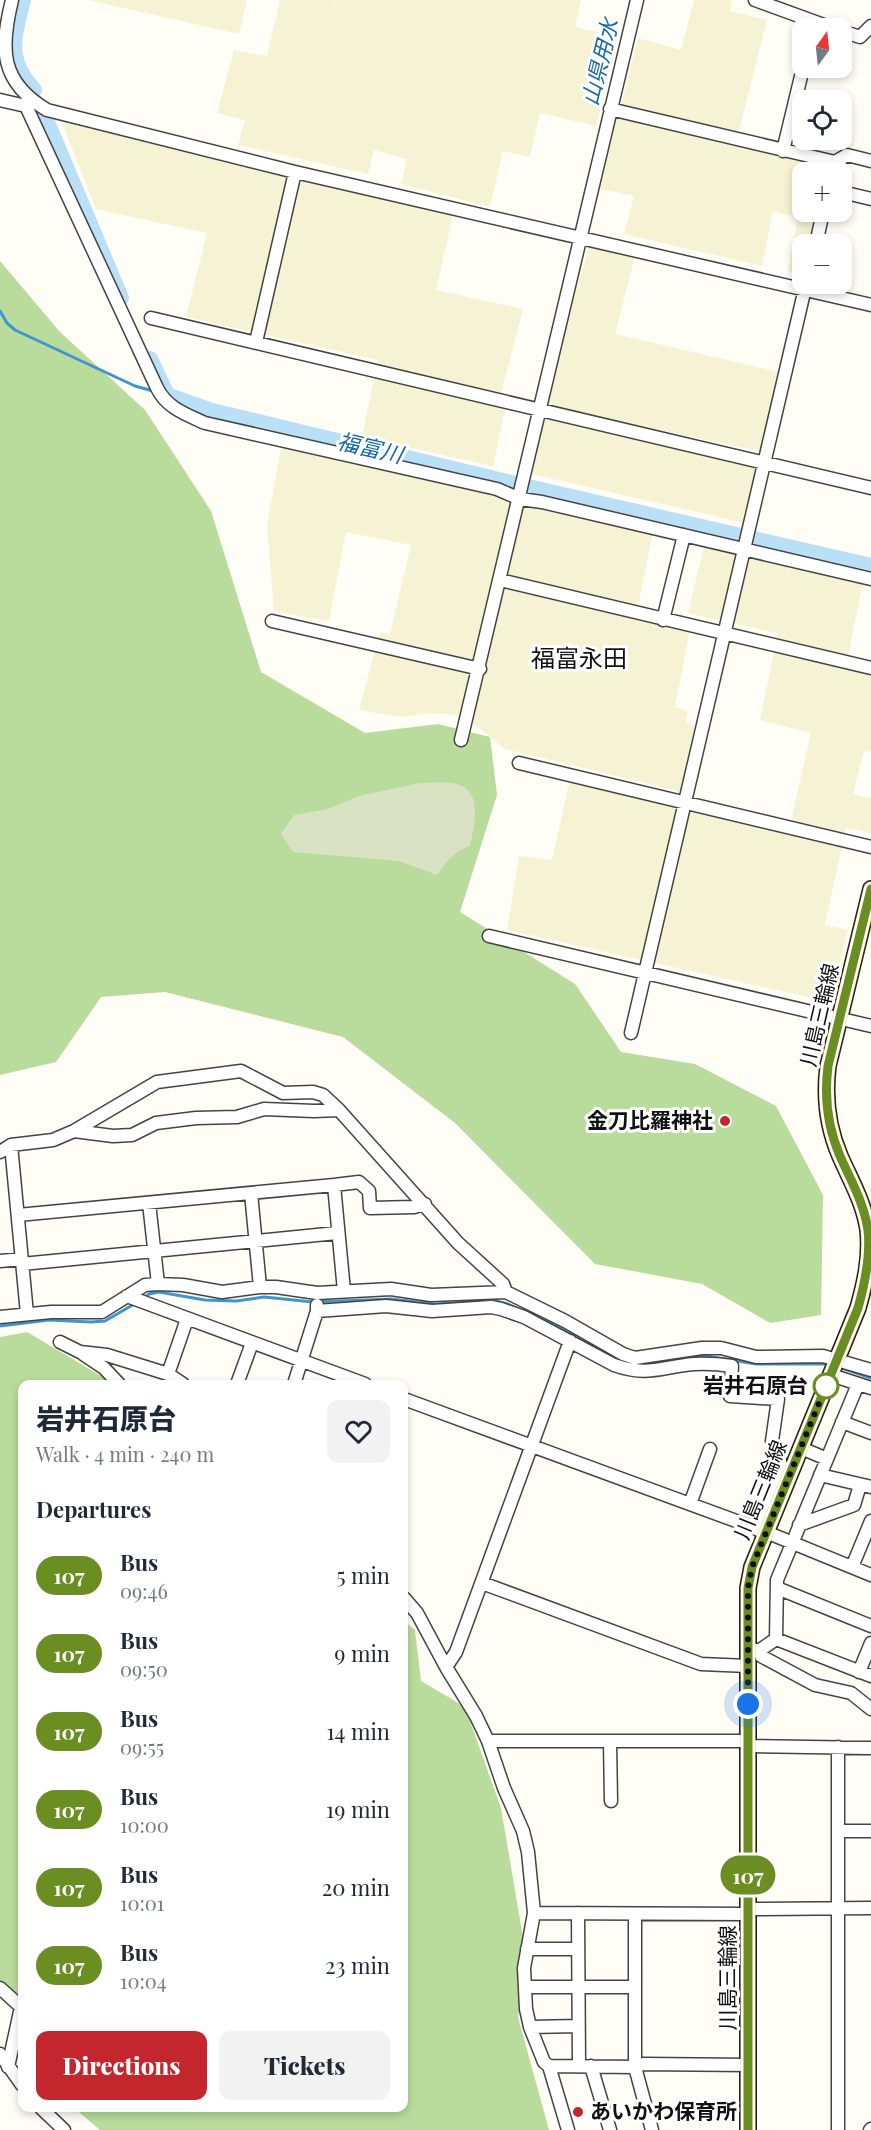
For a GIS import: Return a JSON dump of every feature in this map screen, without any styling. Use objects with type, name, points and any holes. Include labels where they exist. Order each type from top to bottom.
[{"type":"main road","name":"川島三輪線","points":[[748,2130],[748,1666],[754,1650],[748,1588],[762,1531],[801,1448],[858,1308],[866,1279],[869,1257],[866,1202],[839,1155],[827,1115],[826,1083],[871,889]]},
{"type":"street","points":[[12,0],[4,33],[6,66],[16,86],[29,104],[159,392],[180,412],[205,423],[497,489],[520,497],[871,579]]},
{"type":"street","points":[[461,740],[480,669],[579,238],[637,0]]},
{"type":"street","points":[[755,0],[796,18]]},
{"type":"street","points":[[852,34],[860,37],[871,26]]},
{"type":"street","points":[[783,151],[801,78]]},
{"type":"street","points":[[0,100],[29,104],[295,172],[579,238],[792,284]]},
{"type":"street","points":[[610,109],[783,151],[818,162]]},
{"type":"street","points":[[840,162],[847,156],[871,161]]},
{"type":"street","points":[[256,342],[295,172]]},
{"type":"street","points":[[852,194],[871,199]]},
{"type":"street","points":[[631,1034],[804,294]]},
{"type":"street","points":[[831,294],[871,305]]},
{"type":"street","points":[[151,318],[871,488]]},
{"type":"street","points":[[663,620],[684,535]]},
{"type":"street","points":[[500,580],[871,668]]},
{"type":"street","points":[[272,621],[480,669]]},
{"type":"street","points":[[519,763],[871,847]]},
{"type":"street","points":[[489,936],[871,1026]]},
{"type":"street","points":[[0,1152],[11,1145],[53,1140],[74,1131],[157,1082],[241,1071],[283,1093],[313,1092],[323,1095],[458,1243],[503,1284],[506,1292]]},
{"type":"street","points":[[74,1131],[113,1136],[132,1135],[156,1123],[196,1118],[237,1118],[264,1109],[339,1110]]},
{"type":"street","points":[[11,1145],[27,1314]]},
{"type":"street","points":[[18,1215],[359,1182],[369,1191],[370,1209],[414,1207],[424,1204]]},
{"type":"street","points":[[334,1185],[344,1291]]},
{"type":"street","points":[[251,1193],[260,1287]]},
{"type":"street","points":[[149,1203],[158,1284]]},
{"type":"street","points":[[0,1261],[154,1251],[337,1233]]},
{"type":"street","points":[[136,1300],[145,1285],[158,1284],[183,1285],[222,1292],[276,1287],[317,1302],[432,1311],[491,1307],[524,1317],[614,1365],[640,1372],[692,1364],[710,1363],[732,1366],[730,1396],[778,1399],[772,1441],[782,1467],[762,1531]]},
{"type":"street","points":[[317,1302],[344,1291],[391,1289],[431,1295],[506,1292],[565,1321],[623,1354],[635,1358],[702,1348],[721,1348],[756,1357],[823,1356],[858,1384],[871,1388]]},
{"type":"street","points":[[0,1317],[51,1312],[102,1312],[136,1300],[354,1380]]},
{"type":"street","points":[[295,1380],[317,1302]]},
{"type":"street","points":[[168,1374],[187,1318]]},
{"type":"street","points":[[446,1666],[456,1652],[570,1341]]},
{"type":"street","points":[[60,1342],[104,1368],[114,1380]]},
{"type":"street","points":[[238,1380],[252,1343]]},
{"type":"street","points":[[80,1352],[107,1355],[168,1374],[177,1380]]},
{"type":"street","points":[[834,1367],[871,1370]]},
{"type":"street","points":[[776,1639],[777,1580],[858,1384]]},
{"type":"street","points":[[408,1400],[762,1531],[871,1575]]},
{"type":"street","points":[[842,1422],[871,1433]]},
{"type":"street","points":[[801,1448],[827,1459]]},
{"type":"street","points":[[690,1504],[710,1449]]},
{"type":"street","points":[[799,1525],[854,1505],[865,1486],[820,1475]]},
{"type":"street","points":[[852,1567],[871,1521]]},
{"type":"street","points":[[482,1583],[701,1664],[748,1666]]},
{"type":"street","points":[[777,1588],[871,1626]]},
{"type":"street","points":[[408,1602],[417,1612],[476,1716],[523,1831],[528,1852],[534,1913],[524,1968],[530,2027],[544,2062],[549,2066],[568,2130]]},
{"type":"street","points":[[871,1643],[865,1674],[776,1639],[754,1650],[815,1685],[851,1693],[871,1709]]},
{"type":"street","points":[[488,1741],[871,1748]]},
{"type":"street","points":[[610,1742],[611,1801]]},
{"type":"street","points":[[838,1747],[838,2130]]},
{"type":"street","points":[[838,1831],[871,1831]]},
{"type":"street","points":[[534,1913],[634,1914],[871,1908]]},
{"type":"street","points":[[578,1913],[578,2026],[585,2066],[609,2130]]},
{"type":"street","points":[[634,1914],[634,2067],[652,2130]]},
{"type":"street","points":[[527,1949],[578,1949]]},
{"type":"street","points":[[525,1987],[634,1987]]},
{"type":"street","points":[[0,1988],[18,2004]]},
{"type":"street","points":[[9,2067],[18,2022]]},
{"type":"street","points":[[530,2027],[578,2026]]},
{"type":"street","points":[[0,2054],[18,2079]]},
{"type":"street","points":[[549,2066],[749,2065]]},
{"type":"street","points":[[45,2112],[64,2130]]},
{"type":"shaded area","points":[[88,0],[247,0],[239,34]]},
{"type":"shaded area","points":[[280,0],[335,0],[334,7],[336,0],[581,0],[575,27],[618,37],[596,126],[540,113],[530,157],[503,151],[490,207],[401,184],[407,159],[374,150],[368,174],[238,145],[245,120],[217,113],[234,50],[267,56]]},
{"type":"shaded area","points":[[694,0],[732,0],[730,11],[767,20],[739,131],[621,106],[638,38],[681,50]]},
{"type":"shaded area","points":[[614,111],[830,159],[829,162],[792,162],[792,216],[773,211],[762,266],[624,234],[634,196],[595,188]]},
{"type":"shaded area","points":[[58,112],[454,211],[436,290],[523,309],[499,402],[506,404],[493,466],[362,437],[378,360],[186,317],[207,233],[96,209]]},
{"type":"shaded area","points":[[797,222],[817,222],[814,234],[795,234]]},
{"type":"shaded area","points":[[589,247],[636,252],[615,334],[779,372],[763,452],[543,405]]},
{"type":"shaded area","points":[[792,250],[792,272],[788,271]]},
{"type":"shaded area","points":[[541,409],[759,459],[745,523],[527,473]]},
{"type":"shaded area","points":[[283,438],[654,527],[637,611],[691,624],[675,707],[688,711],[685,722],[695,726],[681,792],[505,749],[469,720],[453,715],[430,713],[400,717],[359,710],[380,632],[390,634],[411,545],[346,532],[329,621],[274,611],[267,524]]},
{"type":"shaded area","points":[[705,542],[863,581],[847,661],[871,668],[871,752],[864,751],[853,794],[871,798],[871,833],[846,828],[825,925],[848,930],[830,1002],[507,930],[519,856],[552,860],[571,775],[790,825],[811,733],[760,720],[778,633],[688,613]]},
{"type":"green space","points":[[0,261],[60,332],[145,410],[211,511],[261,672],[365,733],[438,724],[490,737],[497,795],[460,912],[575,984],[621,1052],[695,1064],[776,1106],[823,1195],[821,1315],[770,1323],[702,1284],[595,1264],[455,1123],[343,1037],[165,992],[101,997],[56,1062],[0,1075]]},
{"type":"green space","points":[[420,783],[459,785],[467,789],[474,803],[475,820],[470,846],[447,861],[437,875],[399,861],[293,852],[281,834],[294,815],[328,809],[359,796]]},
{"type":"green space","points":[[27,1332],[108,1380],[18,1380],[18,1997],[0,1981],[0,1337]]},
{"type":"green space","points":[[408,1624],[415,1630],[421,1681],[465,1707],[501,1808],[527,1961],[518,2017],[549,2130],[100,2130],[79,2112],[408,2112]]},
{"type":"waterway","name":"福富川","points":[[23,0],[15,37],[15,58],[25,79],[34,90]]},
{"type":"waterway","name":"福富川","points":[[45,117],[121,298]]},
{"type":"waterway","points":[[0,311],[7,323],[15,330],[135,386],[153,391]]},
{"type":"waterway","name":"福富川","points":[[150,359],[167,395],[212,411],[871,566]]},
{"type":"waterway","points":[[144,1298],[149,1294],[159,1292],[205,1300],[236,1301],[264,1297],[313,1302],[391,1299],[435,1304],[496,1301],[551,1323],[622,1361],[637,1365],[706,1356],[756,1364],[829,1364]]},
{"type":"waterway","points":[[0,1326],[49,1320],[105,1321],[136,1303]]},
{"type":"waterway","points":[[839,1367],[871,1378]]},
{"type":"bus line","name":"107","points":[[748,2130],[748,1588],[752,1567],[838,1359],[858,1308],[866,1279],[869,1257],[868,1231],[861,1201],[839,1155],[832,1134],[827,1115],[825,1091],[828,1066],[871,889]]},
{"type":"place","name":"金刀比羅神社","points":[[725,1121]]},
{"type":"place","name":"岩井石原台","points":[[826,1386]]},
{"type":"place","name":"あいかわ保育所","points":[[578,2112]]},
{"type":"district","name":"福富永田","points":[[579,659]]},
{"type":"route","points":[[748,1704],[748,1588],[752,1567],[826,1386]]},
{"type":"water label","name":"山県用水","points":[[600,62]]}]
